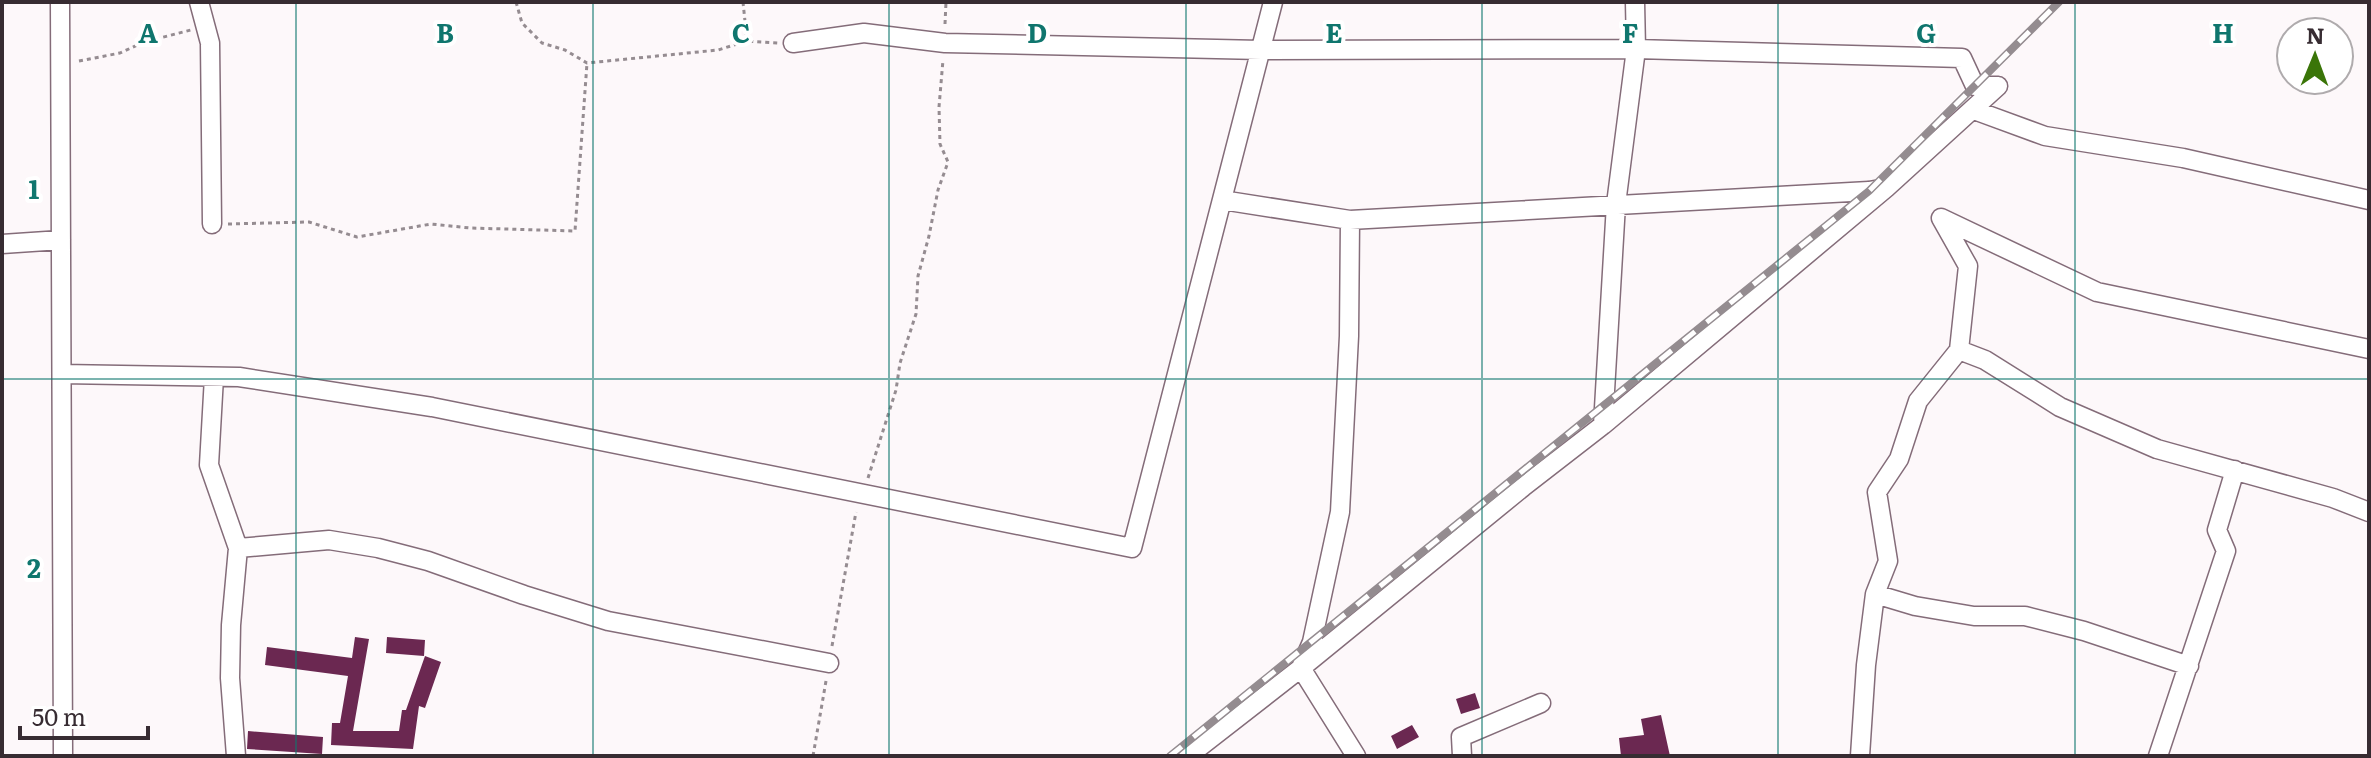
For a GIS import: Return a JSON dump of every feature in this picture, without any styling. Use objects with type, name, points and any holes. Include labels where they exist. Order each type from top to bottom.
[{"type":"street","points":[[60,2],[63,756]]},
{"type":"street","points":[[199,2],[210,43],[212,224]]},
{"type":"street","points":[[62,374],[239,377],[432,407],[1132,548],[1273,2]]},
{"type":"street","points":[[1603,425],[1616,204],[1636,49],[1635,2]]},
{"type":"street","points":[[793,43],[864,33],[945,43],[1261,50],[1636,49],[1962,58],[1975,86],[1998,86],[1886,188],[1603,425],[1188,756]]},
{"type":"street","points":[[1974,110],[2045,136],[2183,158],[2369,200]]},
{"type":"street","points":[[1222,200],[1350,220],[1886,188]]},
{"type":"street","points":[[1860,756],[1866,665],[1875,594],[1888,561],[1877,492],[1899,459],[1918,401],[1959,350],[1968,266],[1941,218],[2097,292],[2369,349]]},
{"type":"street","points":[[1301,668],[1312,642],[1340,512],[1349,336],[1350,220]]},
{"type":"street","points":[[2,244],[61,240]]},
{"type":"street","points":[[1959,350],[1985,360],[2060,407],[2157,449],[2333,498],[2369,512]]},
{"type":"street","points":[[214,377],[209,465],[238,548],[230,678],[236,756]]},
{"type":"street","points":[[2158,756],[2226,551],[2217,530],[2235,470]]},
{"type":"street","points":[[238,548],[329,540],[378,548],[428,561],[608,621],[829,663]]},
{"type":"street","points":[[1875,594],[1915,606],[1974,616],[2025,616],[2084,631],[2189,666]]},
{"type":"street","points":[[1301,668],[1356,756]]},
{"type":"street","points":[[1462,756],[1461,737],[1541,703]]},
{"type":"path","points":[[516,2],[522,23],[542,43],[565,50],[587,63],[718,50],[747,41],[793,43]]},
{"type":"path","points":[[743,2],[747,41]]},
{"type":"path","points":[[813,756],[859,494],[872,470],[896,390],[900,363],[916,314],[918,276],[938,190],[948,162],[940,144],[939,107],[946,2]]},
{"type":"path","points":[[60,60],[84,61],[120,53],[144,42],[206,26]]},
{"type":"path","points":[[212,224],[309,222],[357,237],[431,224],[575,231],[587,63]]},
{"type":"building","points":[[355,637],[369,639],[353,731],[399,731],[402,710],[406,710],[425,656],[441,662],[425,708],[419,706],[413,749],[331,745],[332,723],[340,723],[348,676],[265,665],[267,647],[352,658]]},
{"type":"building","points":[[387,637],[425,640],[424,656],[386,653]]},
{"type":"building","points":[[1475,693],[1480,708],[1461,714],[1456,699]]},
{"type":"building","points":[[1661,715],[1670,756],[1621,756],[1619,738],[1644,735],[1641,719]]},
{"type":"building","points":[[1412,725],[1419,737],[1397,749],[1391,736]]},
{"type":"building","points":[[248,731],[323,737],[322,754],[247,749]]},
{"type":"railway","points":[[1170,756],[1869,191],[2059,2]]}]
